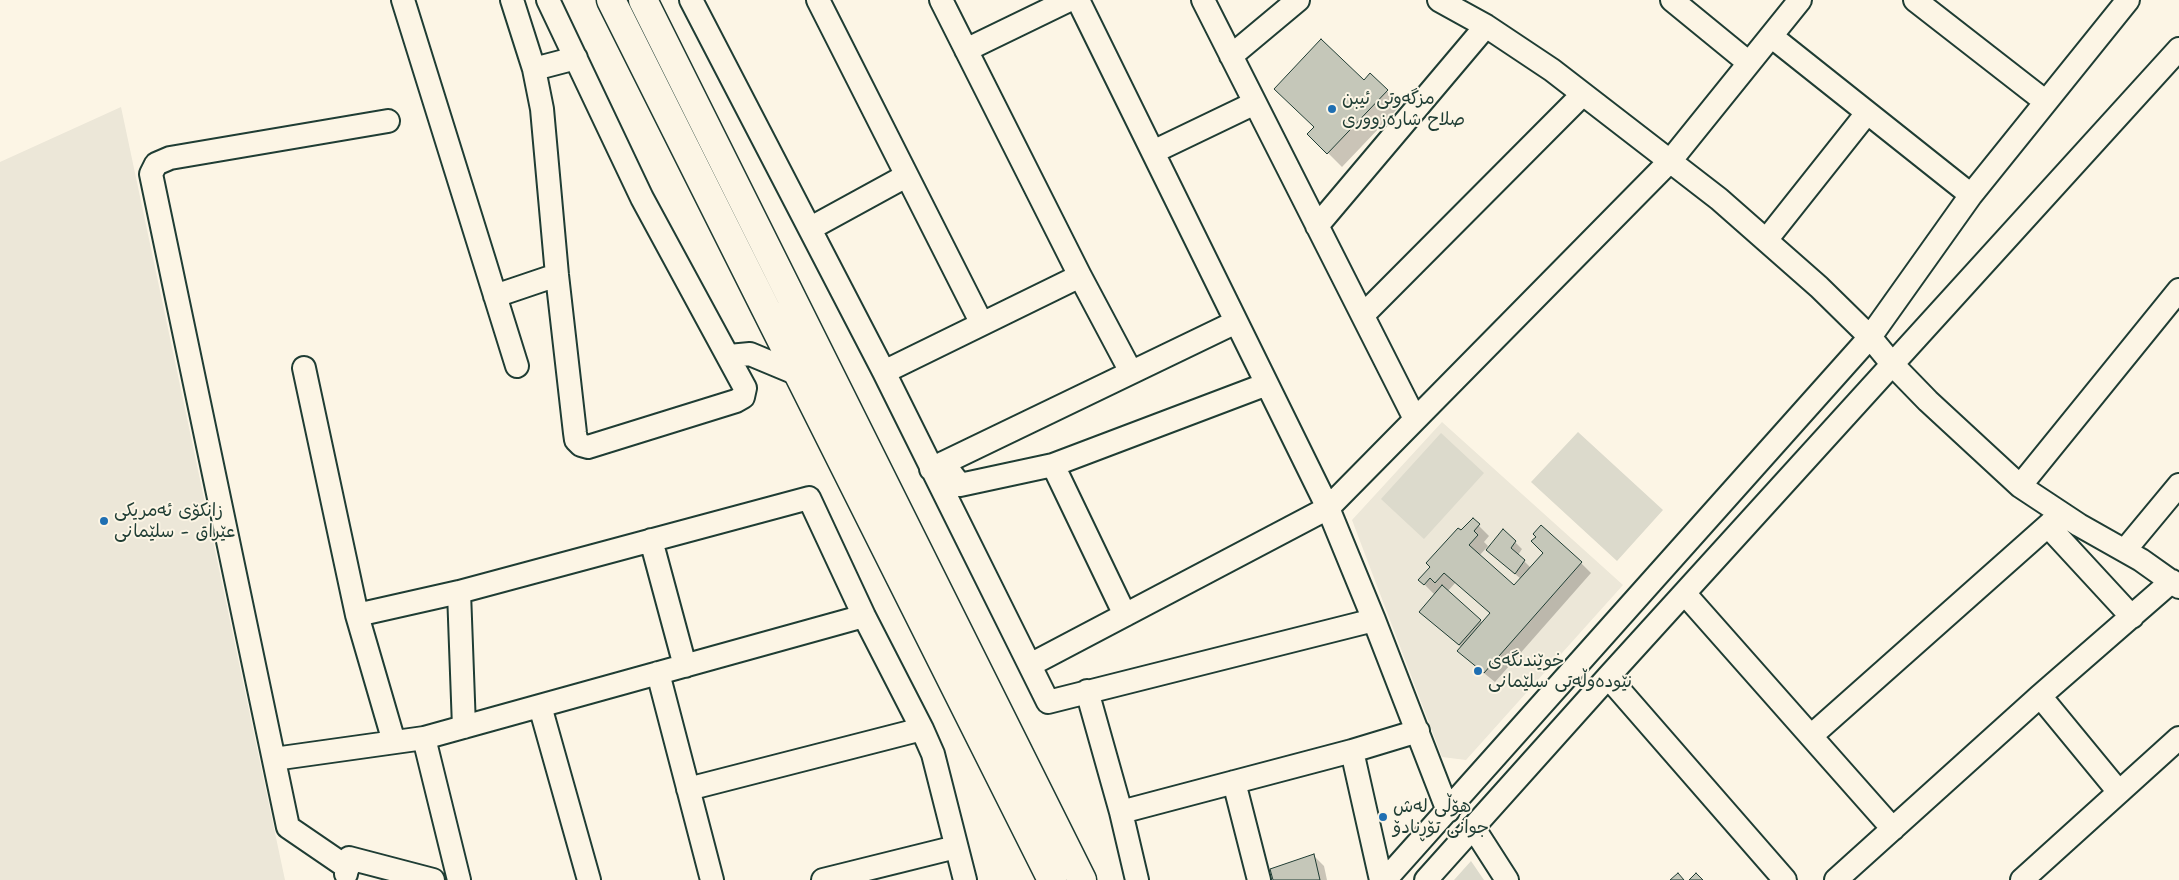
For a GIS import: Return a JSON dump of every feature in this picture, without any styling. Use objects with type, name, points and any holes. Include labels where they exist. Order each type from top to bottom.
[{"type":"main road","points":[[611,0],[1052,880]]},
{"type":"main road","points":[[643,0],[1082,880]]},
{"type":"street","points":[[403,0],[517,366]]},
{"type":"street","points":[[512,0],[534,69],[542,109],[557,275],[575,433],[576,440],[581,446],[588,447],[740,400],[743,397],[745,388],[642,198],[548,0]]},
{"type":"street","points":[[691,0],[811,228],[884,372],[937,466],[1048,702],[1374,620]]},
{"type":"street","points":[[818,0],[982,324]]},
{"type":"street","points":[[941,0],[1080,276],[1131,372]]},
{"type":"street","points":[[966,50],[1069,0]]},
{"type":"street","points":[[1078,0],[1328,508],[1418,731],[1448,811]]},
{"type":"street","points":[[1203,0],[1415,419]]},
{"type":"street","points":[[1231,56],[1298,0]]},
{"type":"street","points":[[1439,0],[1486,26],[1552,70],[1671,160],[1767,239],[1870,337],[1893,365],[1964,435],[2055,520],[2132,617]]},
{"type":"street","points":[[1672,0],[1748,63]]},
{"type":"street","points":[[1030,665],[1328,508],[1671,160],[1800,0]]},
{"type":"street","points":[[1915,0],[2046,102]]},
{"type":"street","points":[[1385,880],[1870,337],[1971,196],[2122,2]]},
{"type":"street","points":[[1317,226],[1486,26]]},
{"type":"street","points":[[1771,36],[1971,196]]},
{"type":"street","points":[[1426,880],[2179,49]]},
{"type":"street","points":[[534,69],[576,58]]},
{"type":"street","points":[[1363,315],[1583,94]]},
{"type":"street","points":[[1153,152],[1255,103]]},
{"type":"street","points":[[1767,239],[1867,113]]},
{"type":"street","points":[[388,121],[170,158],[156,164],[151,174],[288,827],[346,874],[349,858],[433,880]]},
{"type":"street","points":[[811,228],[906,176]]},
{"type":"street","points":[[495,296],[557,275]]},
{"type":"street","points":[[884,372],[1080,276]]},
{"type":"street","points":[[2020,486],[2178,295]]},
{"type":"street","points":[[937,466],[1236,322]]},
{"type":"street","points":[[729,356],[750,354],[798,374]]},
{"type":"street","points":[[304,368],[356,614],[394,742]]},
{"type":"street","points":[[937,466],[960,485],[1053,465],[1267,384]]},
{"type":"street","points":[[1053,465],[1125,615]]},
{"type":"street","points":[[2125,550],[2179,485]]},
{"type":"street","points":[[356,614],[459,592],[809,498],[864,616],[922,729],[932,754],[965,880]]},
{"type":"street","points":[[1836,880],[2040,696],[2132,617],[2175,584],[2125,550],[2055,520]]},
{"type":"street","points":[[1811,736],[2055,520]]},
{"type":"street","points":[[651,540],[684,666]]},
{"type":"street","points":[[459,592],[464,727]]},
{"type":"street","points":[[1685,594],[1893,829]]},
{"type":"street","points":[[274,759],[424,738],[864,616]]},
{"type":"street","points":[[658,673],[712,880]]},
{"type":"street","points":[[1608,677],[1785,880]]},
{"type":"street","points":[[1087,691],[1121,812],[1137,880]]},
{"type":"street","points":[[2040,696],[2119,792]]},
{"type":"street","points":[[540,706],[589,880]]},
{"type":"street","points":[[688,789],[922,729]]},
{"type":"street","points":[[1121,812],[1352,751],[1418,731]]},
{"type":"street","points":[[424,738],[459,880]]},
{"type":"street","points":[[1511,738],[1534,761]]},
{"type":"street","points":[[2022,880],[2119,792],[2178,742]]},
{"type":"street","points":[[1352,751],[1381,880]]},
{"type":"street","points":[[1234,782],[1259,880]]},
{"type":"street","points":[[1474,827],[1507,880]]},
{"type":"street","points":[[834,879],[956,847]]},
{"type":"shaded area","name":"زانکۆی ئەمریکی عێراق - سلێمانی","points":[[121,107],[285,880],[0,880],[0,162]]},
{"type":"shaded area","name":"خوێندنگەی نێوده‌وڵه‌تی سلێمانی","points":[[1442,422],[1623,585],[1466,760],[1442,757],[1352,520]]},
{"type":"shaded area","points":[[1578,432],[1663,510],[1617,561],[1531,482]]},
{"type":"shaded area","points":[[1441,433],[1484,473],[1424,539],[1381,499]]},
{"type":"shaded area","points":[[1471,861],[1484,880],[1454,880]]},
{"type":"building","name":"مزگەوتی ئیبن صلاح شارەزووری","points":[[1321,39],[1364,80],[1370,73],[1388,90],[1327,154],[1307,134],[1314,127],[1274,89]]},
{"type":"building","points":[[1473,518],[1480,524],[1474,531],[1478,535],[1469,545],[1514,585],[1543,553],[1531,541],[1536,537],[1533,534],[1541,525],[1582,562],[1484,673],[1457,651],[1490,613],[1444,573],[1435,583],[1430,578],[1424,585],[1418,580],[1430,567],[1426,563],[1458,528],[1461,530]]},
{"type":"building","points":[[1503,529],[1516,541],[1511,548],[1525,560],[1515,574],[1486,550]]},
{"type":"building","points":[[1442,585],[1481,620],[1459,645],[1419,612]]},
{"type":"building","points":[[1314,854],[1320,880],[1273,880],[1270,869]]},
{"type":"building","points":[[1678,873],[1684,880],[1670,880]]},
{"type":"building","points":[[1696,873],[1703,880],[1689,880]]},
{"type":"place","name":"مزگەوتی ئیبن صلاح شارەزووری","points":[[1332,109]]},
{"type":"place","name":"زانکۆی ئەمریکی عێراق - سلێمانی","points":[[104,521]]},
{"type":"place","name":"خوێندنگەی نێوده‌وڵه‌تی سلێمانی","points":[[1478,671]]},
{"type":"place","name":"ھۆڵی لەش جوانی تۆڕنادۆ","points":[[1383,817]]}]
